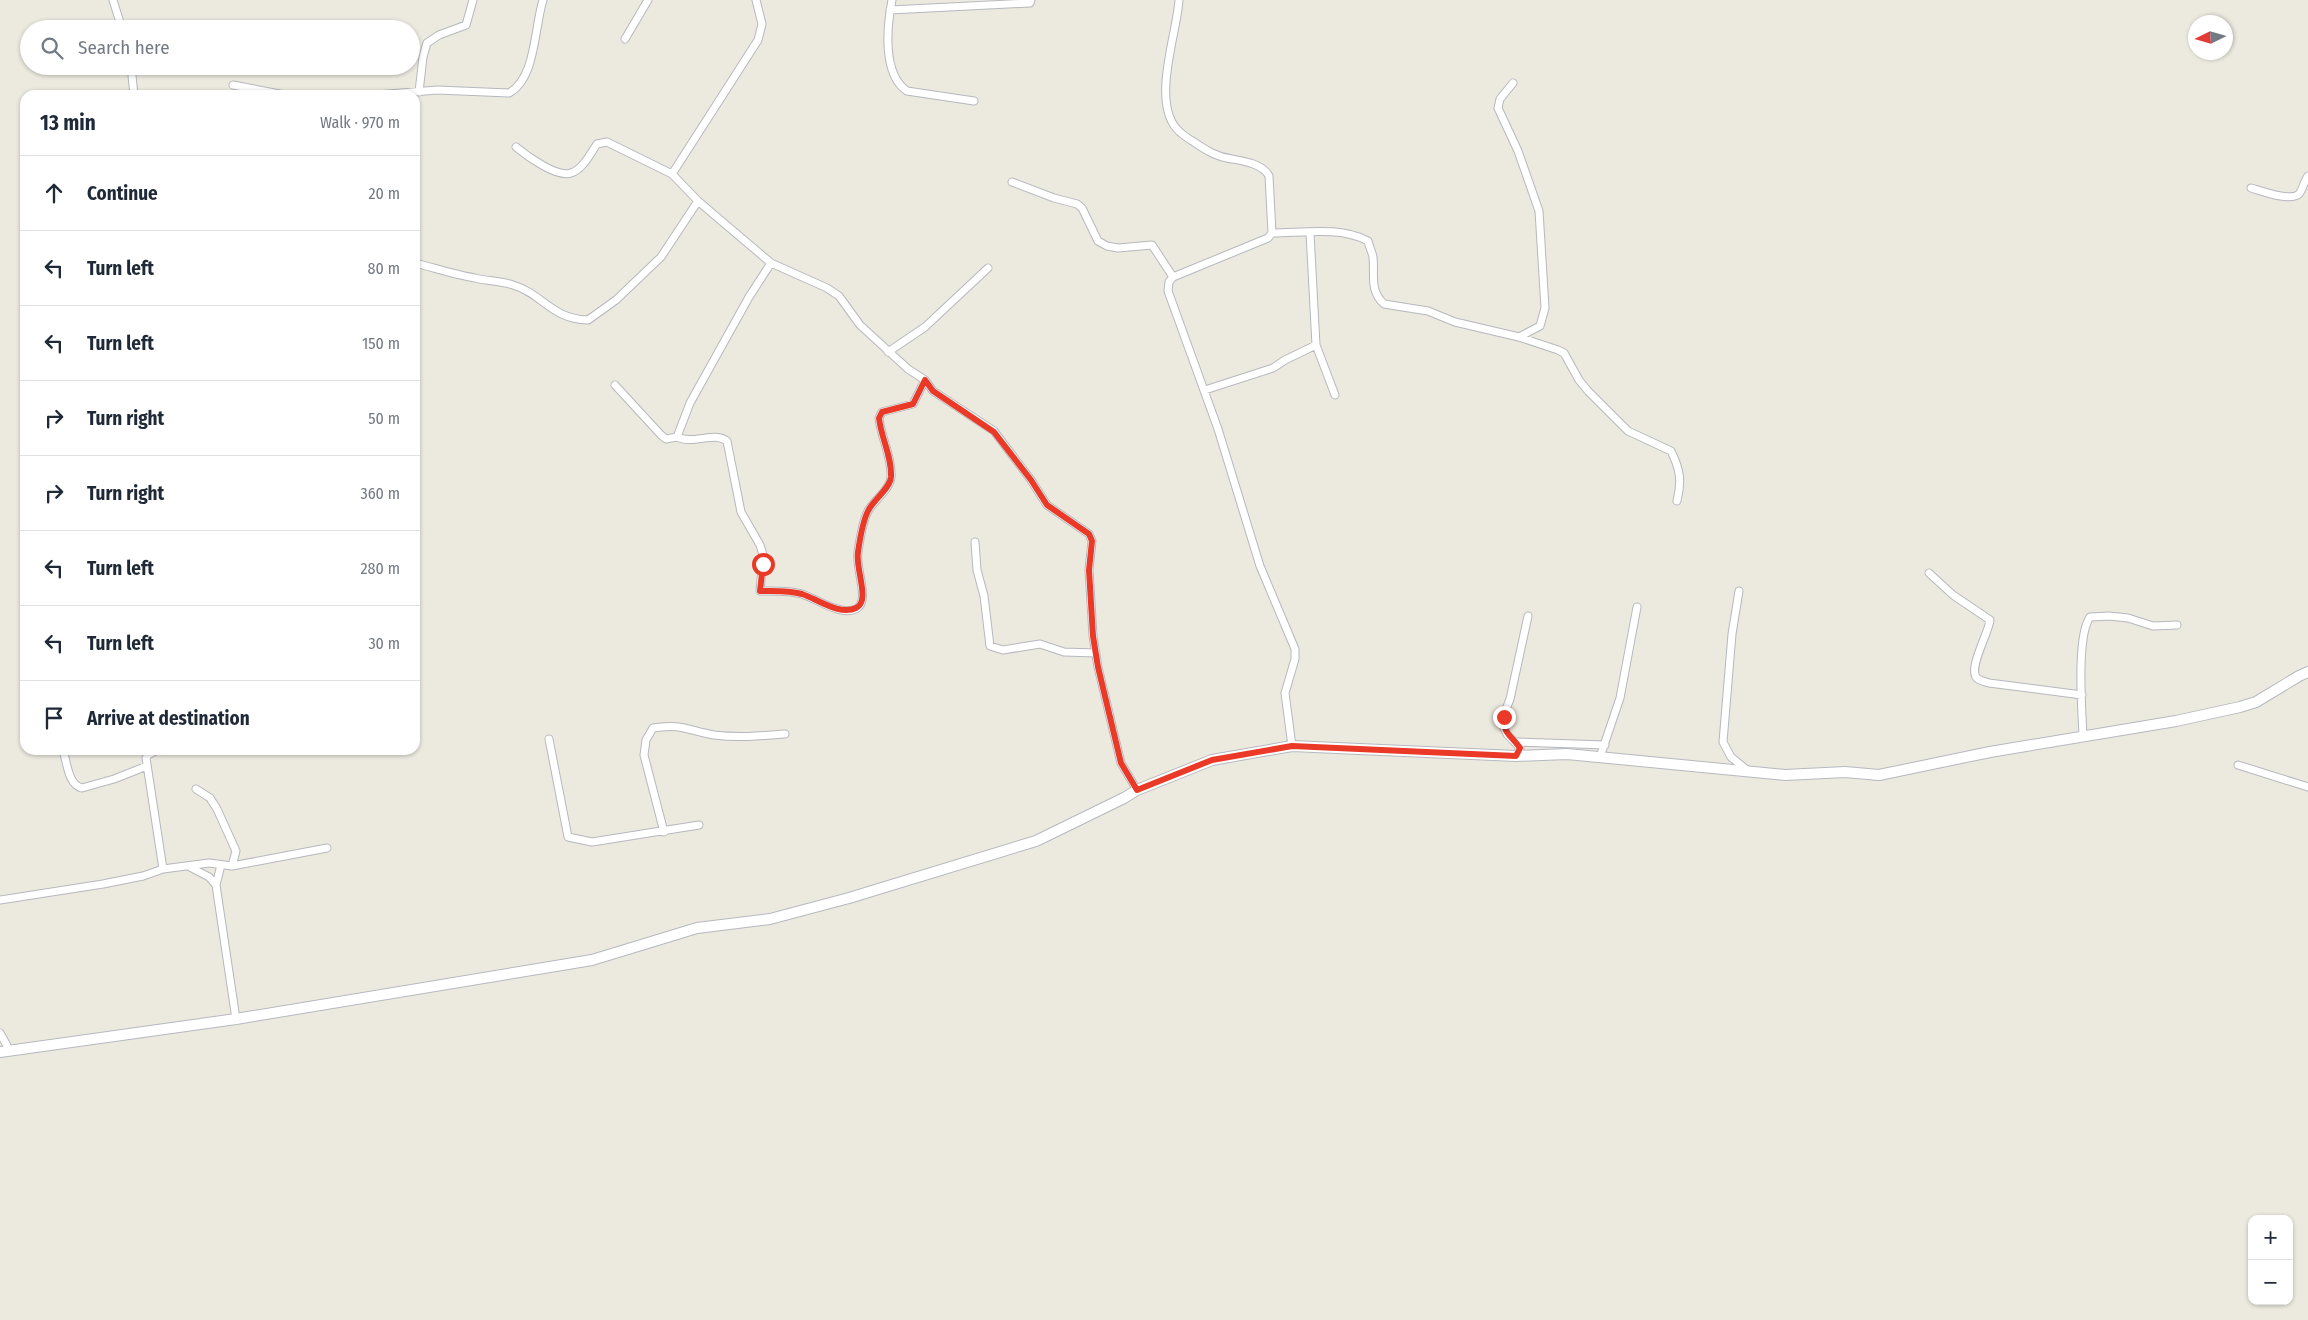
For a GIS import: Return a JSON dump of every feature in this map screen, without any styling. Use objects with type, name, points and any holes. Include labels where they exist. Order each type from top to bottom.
[{"type":"street","points":[[113,0],[119,20]]},
{"type":"street","points":[[419,90],[423,57],[427,43],[439,35],[466,25],[473,0]]},
{"type":"street","points":[[420,92],[437,90],[510,93],[518,88],[525,79],[531,61],[537,19],[543,0]]},
{"type":"street","points":[[625,39],[648,0]]},
{"type":"street","points":[[672,174],[762,32],[756,0]]},
{"type":"street","points":[[892,0],[888,30],[892,74],[902,87],[907,91],[974,101]]},
{"type":"street","points":[[890,10],[1030,3],[1031,0]]},
{"type":"street","points":[[1178,0],[1178,19],[1169,48],[1166,90],[1169,114],[1174,127],[1182,135],[1213,155],[1242,161],[1266,170],[1269,176],[1272,233]]},
{"type":"street","points":[[132,75],[133,90]]},
{"type":"street","points":[[1513,83],[1500,99],[1498,108],[1518,152],[1539,211],[1545,292],[1545,308],[1540,326],[1519,337]]},
{"type":"street","points":[[233,84],[261,90]]},
{"type":"street","points":[[516,147],[529,158],[559,173],[570,173],[582,166],[597,144],[607,142],[672,174],[698,201],[771,262],[827,288],[839,296],[860,325],[888,352],[925,380],[933,391],[994,432],[1031,480],[1047,505],[1089,534],[1092,541],[1089,570],[1096,653],[1121,763],[1137,790]]},
{"type":"street","points":[[2251,188],[2280,196],[2295,196],[2301,192],[2308,176]]},
{"type":"street","points":[[1012,182],[1054,198],[1078,204],[1082,208],[1098,240],[1107,246],[1118,248],[1152,245],[1173,277]]},
{"type":"street","points":[[420,264],[472,278],[514,285],[545,302],[554,311],[564,316],[588,320],[616,300],[660,257],[698,201]]},
{"type":"street","points":[[1310,232],[1316,345],[1335,395]]},
{"type":"street","points":[[1292,746],[1285,693],[1295,659],[1295,649],[1260,566],[1205,390],[1168,291],[1169,282],[1173,277],[1263,242],[1272,233],[1333,232],[1357,236],[1368,242],[1373,257],[1372,285],[1379,299],[1384,304],[1428,311],[1455,322],[1519,337],[1558,350],[1564,354],[1579,380],[1628,431],[1671,451],[1680,472],[1681,480],[1677,501]]},
{"type":"street","points":[[677,437],[690,403],[744,305],[771,262]]},
{"type":"street","points":[[888,352],[925,327],[988,268]]},
{"type":"street","points":[[1205,390],[1273,368],[1316,345]]},
{"type":"street","points":[[615,385],[666,439],[677,437],[686,441],[716,437],[726,441],[742,512],[760,545],[763,555],[760,591],[784,591],[802,594],[830,606],[846,610],[855,609],[862,604],[864,595],[856,561],[867,513],[874,500],[886,488],[891,479],[889,457],[879,418],[882,412],[913,404],[925,380]]},
{"type":"street","points":[[975,542],[977,570],[984,596],[990,646],[1003,650],[1040,644],[1064,652],[1096,653]]},
{"type":"street","points":[[1929,573],[1953,595],[1990,620],[1989,628],[1975,664],[1974,673],[1978,679],[1990,683],[2082,696]]},
{"type":"street","points":[[1739,591],[1732,634],[1723,742],[1731,757],[1749,772]]},
{"type":"street","points":[[1600,757],[1624,680],[1637,607]]},
{"type":"street","points":[[1516,756],[1520,748],[1517,742],[1507,734],[1503,726],[1528,616]]},
{"type":"street","points":[[2083,736],[2084,637],[2087,622],[2090,618],[2109,616],[2128,618],[2153,626],[2177,625]]},
{"type":"street","points":[[0,1033],[5,1051],[236,1019],[592,960],[702,927],[776,917],[850,898],[1036,841],[1095,813],[1137,790],[1212,760],[1292,746],[1516,756],[1567,754],[1785,775],[1845,772],[1879,775],[2083,736],[2176,722],[2240,707],[2256,702],[2308,672]]},
{"type":"street","points":[[664,832],[644,755],[646,740],[654,728],[685,726],[716,735],[745,737],[784,734]]},
{"type":"street","points":[[549,739],[568,837],[592,842],[699,825]]},
{"type":"street","points":[[1517,742],[1605,745]]},
{"type":"street","points":[[64,755],[72,782],[77,787],[88,787],[147,766]]},
{"type":"street","points":[[148,755],[147,766],[163,869]]},
{"type":"street","points":[[2238,765],[2308,787]]},
{"type":"street","points":[[196,788],[210,798],[217,809],[236,851],[232,866]]},
{"type":"street","points":[[2,898],[103,884],[143,876],[163,869],[209,863],[232,866],[326,848]]},
{"type":"street","points":[[221,865],[216,885],[236,1019]]},
{"type":"street","points":[[188,866],[209,877],[216,885]]},
{"type":"route","points":[[763,564],[760,591],[784,591],[802,594],[830,606],[846,610],[855,609],[862,604],[864,595],[856,561],[858,547],[867,513],[874,500],[886,488],[891,479],[889,457],[880,428],[879,418],[882,412],[913,404],[925,380],[933,391],[994,432],[1031,480],[1047,505],[1089,534],[1092,541],[1089,570],[1093,636],[1098,667],[1121,763],[1137,790],[1212,760],[1292,746],[1516,756],[1520,748],[1517,742],[1507,734],[1503,726],[1504,717]]}]
